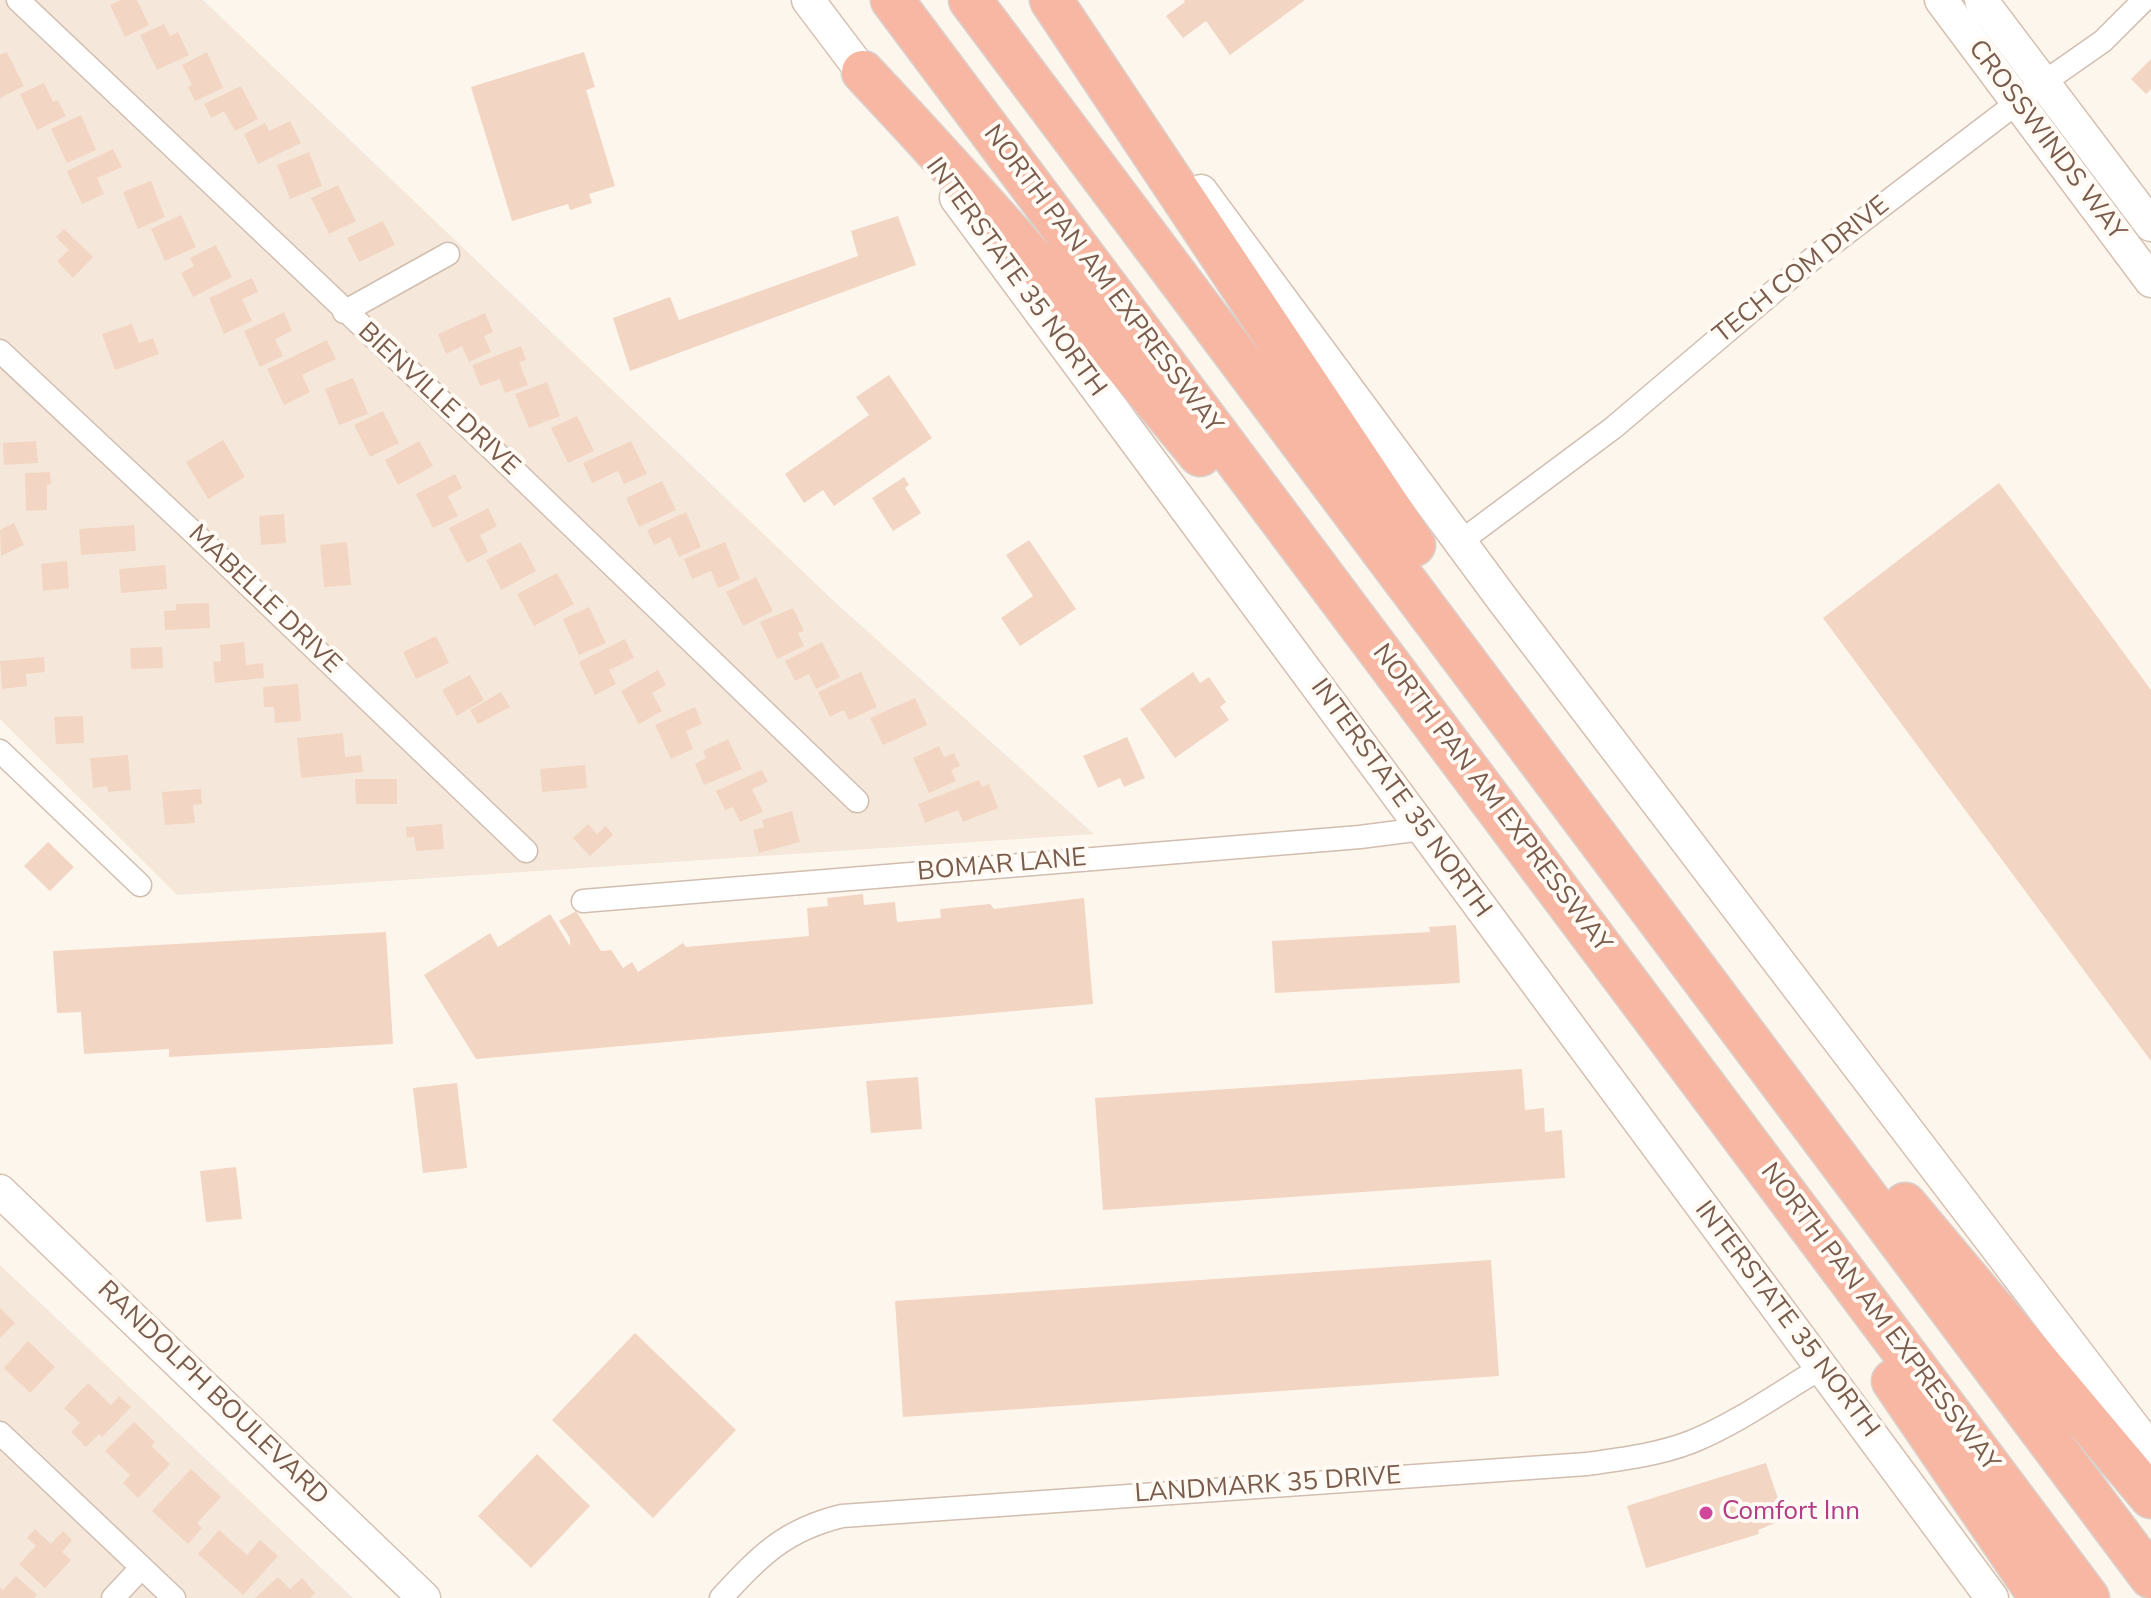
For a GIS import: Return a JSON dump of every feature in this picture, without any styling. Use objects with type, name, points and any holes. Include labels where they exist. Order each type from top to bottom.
[{"type":"highway","name":"NORTH PAN AM EXPRESSWAY","points":[[892,0],[2088,1598]]},
{"type":"highway","points":[[970,0],[2151,1577]]},
{"type":"highway","points":[[1051,0],[1389,511],[1571,759],[1622,868]]},
{"type":"highway","points":[[863,72],[966,183],[1150,395],[1223,485],[1375,685],[1573,908],[1736,1169],[1874,1353],[2041,1598]]},
{"type":"highway","points":[[1676,941],[1727,968],[1892,1188],[2151,1497]]},
{"type":"main road","name":"INTERSTATE 35 NORTH","points":[[808,0],[1992,1598]]},
{"type":"main road","points":[[1060,0],[1460,542],[2151,1450]]},
{"type":"main road","name":"CROSSWINDS WAY","points":[[1941,0],[2151,281]]},
{"type":"main road","name":"CROSSWINDS WAY","points":[[1981,0],[2151,225]]},
{"type":"main road","name":"RANDOLPH BOULEVARD","points":[[0,1191],[424,1598]]},
{"type":"street","name":"BIENVILLE DRIVE","points":[[18,0],[495,452],[857,801]]},
{"type":"street","name":"TECH COM DRIVE","points":[[1460,542],[1613,428],[1811,260],[2043,83],[2103,41],[2144,0]]},
{"type":"street","points":[[344,312],[448,254]]},
{"type":"street","name":"MABELLE DRIVE","points":[[0,351],[526,851]]},
{"type":"street","points":[[0,751],[140,885]]},
{"type":"street","name":"BOMAR LANE","points":[[583,901],[1422,829]]},
{"type":"street","name":"LANDMARK 35 DRIVE","points":[[721,1598],[763,1554],[792,1534],[842,1516],[1587,1464],[1630,1458],[1694,1440],[1821,1368]]},
{"type":"street","points":[[0,1433],[174,1598]]},
{"type":"street","points":[[113,1598],[141,1568]]},
{"type":"shaded area","points":[[0,0],[203,0],[838,605],[1094,834],[177,895],[0,719]]},
{"type":"shaded area","points":[[0,1265],[353,1598],[0,1598]]},
{"type":"building","points":[[121,0],[137,0],[149,25],[125,37],[110,5]]},
{"type":"building","points":[[1184,0],[1305,0],[1230,55],[1206,21],[1183,38],[1166,16]]},
{"type":"building","points":[[164,24],[170,36],[178,32],[189,55],[157,70],[140,35]]},
{"type":"building","points":[[7,52],[24,86],[0,98],[0,55]]},
{"type":"building","points":[[207,52],[223,88],[195,101],[188,87],[192,85],[182,65]]},
{"type":"building","points":[[584,52],[595,87],[586,90],[615,186],[589,194],[592,203],[570,210],[568,204],[512,221],[471,87]]},
{"type":"building","points":[[2151,59],[2151,89],[2146,94],[2131,79]]},
{"type":"building","points":[[44,83],[53,102],[58,100],[66,116],[37,130],[20,94]]},
{"type":"building","points":[[241,86],[258,119],[235,131],[224,111],[211,118],[204,104]]},
{"type":"building","points":[[81,115],[96,150],[67,163],[51,129]]},
{"type":"building","points":[[290,121],[301,143],[258,164],[244,134],[265,123],[269,131]]},
{"type":"building","points":[[113,149],[122,167],[97,178],[104,194],[82,204],[67,171]]},
{"type":"building","points":[[309,152],[322,186],[290,199],[277,165]]},
{"type":"building","points":[[151,181],[165,217],[138,229],[123,192]]},
{"type":"building","points":[[338,185],[356,221],[329,234],[311,198]]},
{"type":"building","points":[[181,215],[196,247],[165,261],[151,229]]},
{"type":"building","points":[[898,216],[916,265],[630,371],[613,318],[670,297],[679,320],[794,279],[858,256],[851,231]]},
{"type":"building","points":[[383,221],[395,245],[359,262],[347,238]]},
{"type":"building","points":[[64,229],[93,257],[73,278],[57,261],[69,250],[56,237]]},
{"type":"building","points":[[216,245],[232,277],[193,297],[181,273],[194,266],[190,258]]},
{"type":"building","points":[[252,278],[258,292],[242,299],[252,321],[224,334],[209,298]]},
{"type":"building","points":[[284,312],[292,331],[275,339],[283,356],[260,367],[244,331]]},
{"type":"building","points":[[485,313],[493,332],[484,336],[491,352],[469,362],[462,346],[446,354],[438,334]]},
{"type":"building","points":[[132,324],[139,343],[153,338],[159,354],[115,370],[102,334]]},
{"type":"building","points":[[327,340],[336,359],[302,375],[310,392],[284,405],[267,369]]},
{"type":"building","points":[[521,346],[526,360],[519,362],[528,385],[505,393],[500,379],[480,386],[472,365]]},
{"type":"building","points":[[889,375],[932,438],[834,506],[823,490],[804,503],[785,474],[869,415],[856,397]]},
{"type":"building","points":[[353,378],[368,414],[339,425],[325,389]]},
{"type":"building","points":[[547,382],[560,416],[529,428],[515,394]]},
{"type":"building","points":[[383,411],[399,443],[370,457],[354,425]]},
{"type":"building","points":[[577,416],[594,451],[568,463],[551,428]]},
{"type":"building","points":[[223,440],[245,477],[208,499],[186,462]]},
{"type":"building","points":[[36,441],[38,463],[4,465],[3,443]]},
{"type":"building","points":[[419,441],[433,466],[398,485],[385,460]]},
{"type":"building","points":[[631,441],[647,474],[624,484],[618,471],[592,483],[583,463]]},
{"type":"building","points":[[50,472],[47,510],[26,511],[25,473]]},
{"type":"building","points":[[455,474],[462,488],[448,496],[458,516],[433,528],[416,494]]},
{"type":"building","points":[[904,477],[909,485],[905,488],[921,513],[893,531],[872,498]]},
{"type":"building","points":[[662,481],[676,510],[639,527],[626,498]]},
{"type":"building","points":[[1999,483],[2151,690],[2151,1061],[1823,618]]},
{"type":"building","points":[[488,508],[497,526],[480,535],[488,552],[467,563],[449,528]]},
{"type":"building","points":[[686,512],[701,547],[679,557],[670,537],[654,545],[647,530]]},
{"type":"building","points":[[284,514],[286,543],[261,545],[259,516]]},
{"type":"building","points":[[14,523],[24,545],[1,556],[0,530]]},
{"type":"building","points":[[134,525],[136,551],[81,555],[79,529]]},
{"type":"building","points":[[1029,540],[1076,609],[1020,646],[1001,618],[1033,596],[1006,555]]},
{"type":"building","points":[[347,542],[351,585],[324,587],[320,545]]},
{"type":"building","points":[[521,542],[536,571],[501,590],[486,560]]},
{"type":"building","points":[[725,542],[740,579],[718,588],[711,571],[692,579],[684,559]]},
{"type":"building","points":[[67,561],[69,588],[43,591],[41,564]]},
{"type":"building","points":[[165,565],[167,589],[121,593],[119,569]]},
{"type":"building","points":[[557,573],[574,604],[534,626],[517,594]]},
{"type":"building","points":[[756,577],[773,611],[743,626],[726,592]]},
{"type":"building","points":[[209,603],[210,628],[165,630],[164,611],[176,610],[176,604]]},
{"type":"building","points":[[589,607],[606,643],[579,655],[563,619]]},
{"type":"building","points":[[793,608],[804,631],[798,633],[804,646],[777,659],[760,622]]},
{"type":"building","points":[[436,636],[449,663],[416,679],[403,652]]},
{"type":"building","points":[[625,639],[634,658],[609,670],[616,684],[595,695],[579,662]]},
{"type":"building","points":[[244,642],[246,665],[263,663],[264,678],[215,683],[213,662],[221,661],[220,645]]},
{"type":"building","points":[[822,642],[840,677],[816,689],[809,674],[795,681],[785,661]]},
{"type":"building","points":[[162,647],[163,668],[131,669],[130,648]]},
{"type":"building","points":[[44,657],[45,672],[26,674],[27,686],[2,689],[0,661]]},
{"type":"building","points":[[658,670],[666,685],[652,693],[662,711],[639,724],[621,691]]},
{"type":"building","points":[[861,672],[877,707],[849,720],[844,710],[830,717],[818,692]]},
{"type":"building","points":[[1193,672],[1200,683],[1209,677],[1226,702],[1220,707],[1229,720],[1175,758],[1140,709]]},
{"type":"building","points":[[470,675],[484,700],[457,716],[442,690]]},
{"type":"building","points":[[298,684],[301,721],[275,723],[274,707],[264,707],[263,687]]},
{"type":"building","points":[[501,692],[510,707],[478,724],[470,710]]},
{"type":"building","points":[[915,698],[927,725],[883,745],[870,718]]},
{"type":"building","points":[[695,707],[702,724],[686,731],[693,749],[671,759],[655,725]]},
{"type":"building","points":[[83,716],[84,743],[56,744],[54,717]]},
{"type":"building","points":[[343,733],[345,757],[361,755],[363,772],[301,778],[297,738]]},
{"type":"building","points":[[1127,737],[1145,778],[1124,787],[1120,778],[1098,788],[1083,756]]},
{"type":"building","points":[[728,739],[742,769],[704,785],[695,764],[706,758],[703,751]]},
{"type":"building","points":[[939,746],[944,757],[954,753],[960,766],[951,770],[956,781],[929,793],[913,758]]},
{"type":"building","points":[[128,755],[131,790],[108,792],[107,786],[93,788],[90,758]]},
{"type":"building","points":[[585,765],[587,788],[542,792],[540,769]]},
{"type":"building","points":[[762,770],[768,782],[752,789],[763,812],[740,822],[733,807],[725,810],[716,791]]},
{"type":"building","points":[[355,779],[397,779],[397,804],[356,804]]},
{"type":"building","points":[[979,780],[982,787],[989,784],[998,808],[963,822],[958,810],[925,823],[918,804]]},
{"type":"building","points":[[201,789],[202,804],[193,805],[195,823],[165,825],[162,792]]},
{"type":"building","points":[[792,811],[800,842],[759,853],[753,830],[764,827],[762,820]]},
{"type":"building","points":[[442,824],[444,849],[416,851],[414,837],[407,838],[406,827]]},
{"type":"building","points":[[588,824],[597,834],[606,826],[613,835],[590,856],[573,838]]},
{"type":"building","points":[[48,842],[74,867],[50,891],[24,866]]},
{"type":"building","points":[[863,894],[864,905],[895,902],[897,922],[941,918],[940,909],[990,904],[994,909],[1084,898],[1093,1004],[476,1059],[424,975],[490,933],[498,947],[550,914],[570,946],[570,938],[559,921],[576,911],[601,951],[611,950],[623,968],[632,962],[638,972],[683,943],[686,947],[809,936],[807,908],[828,906],[827,898]]},
{"type":"building","points":[[1456,925],[1460,983],[1275,993],[1272,941],[1430,932],[1429,927]]},
{"type":"building","points":[[386,932],[393,1044],[169,1057],[169,1049],[84,1054],[81,1012],[57,1013],[53,951]]},
{"type":"building","points":[[1522,1069],[1525,1110],[1544,1108],[1545,1132],[1562,1130],[1565,1178],[1103,1210],[1095,1098]]},
{"type":"building","points":[[918,1077],[922,1129],[871,1133],[866,1081]]},
{"type":"building","points":[[457,1083],[467,1168],[423,1173],[413,1088]]},
{"type":"building","points":[[236,1167],[242,1219],[206,1222],[200,1171]]},
{"type":"building","points":[[1491,1260],[1499,1376],[903,1417],[895,1301]]},
{"type":"building","points":[[0,1308],[15,1323],[0,1338]]},
{"type":"building","points":[[635,1333],[736,1430],[653,1518],[552,1420]]},
{"type":"building","points":[[28,1341],[55,1367],[30,1393],[4,1368]]},
{"type":"building","points":[[88,1383],[111,1405],[119,1396],[131,1407],[102,1437],[99,1434],[86,1447],[71,1432],[80,1423],[64,1408]]},
{"type":"building","points":[[134,1422],[155,1442],[151,1446],[170,1464],[138,1498],[123,1483],[130,1475],[105,1451]]},
{"type":"building","points":[[537,1454],[590,1506],[531,1568],[478,1516]]},
{"type":"building","name":"Comfort Inn","points":[[1766,1463],[1785,1519],[1758,1530],[1759,1534],[1646,1568],[1627,1506]]},
{"type":"building","points":[[191,1469],[221,1497],[197,1523],[202,1528],[188,1544],[152,1511]]},
{"type":"building","points":[[35,1529],[51,1544],[63,1531],[72,1540],[62,1552],[71,1560],[45,1588],[19,1564],[36,1546],[27,1538]]},
{"type":"building","points":[[219,1530],[247,1555],[260,1540],[278,1556],[243,1595],[198,1554]]},
{"type":"building","points":[[16,1576],[37,1595],[34,1598],[0,1598],[0,1587],[3,1590]]},
{"type":"building","points":[[278,1577],[290,1589],[302,1578],[315,1593],[310,1598],[255,1598]]},
{"type":"place","name":"Comfort Inn","points":[[1706,1513]]}]
